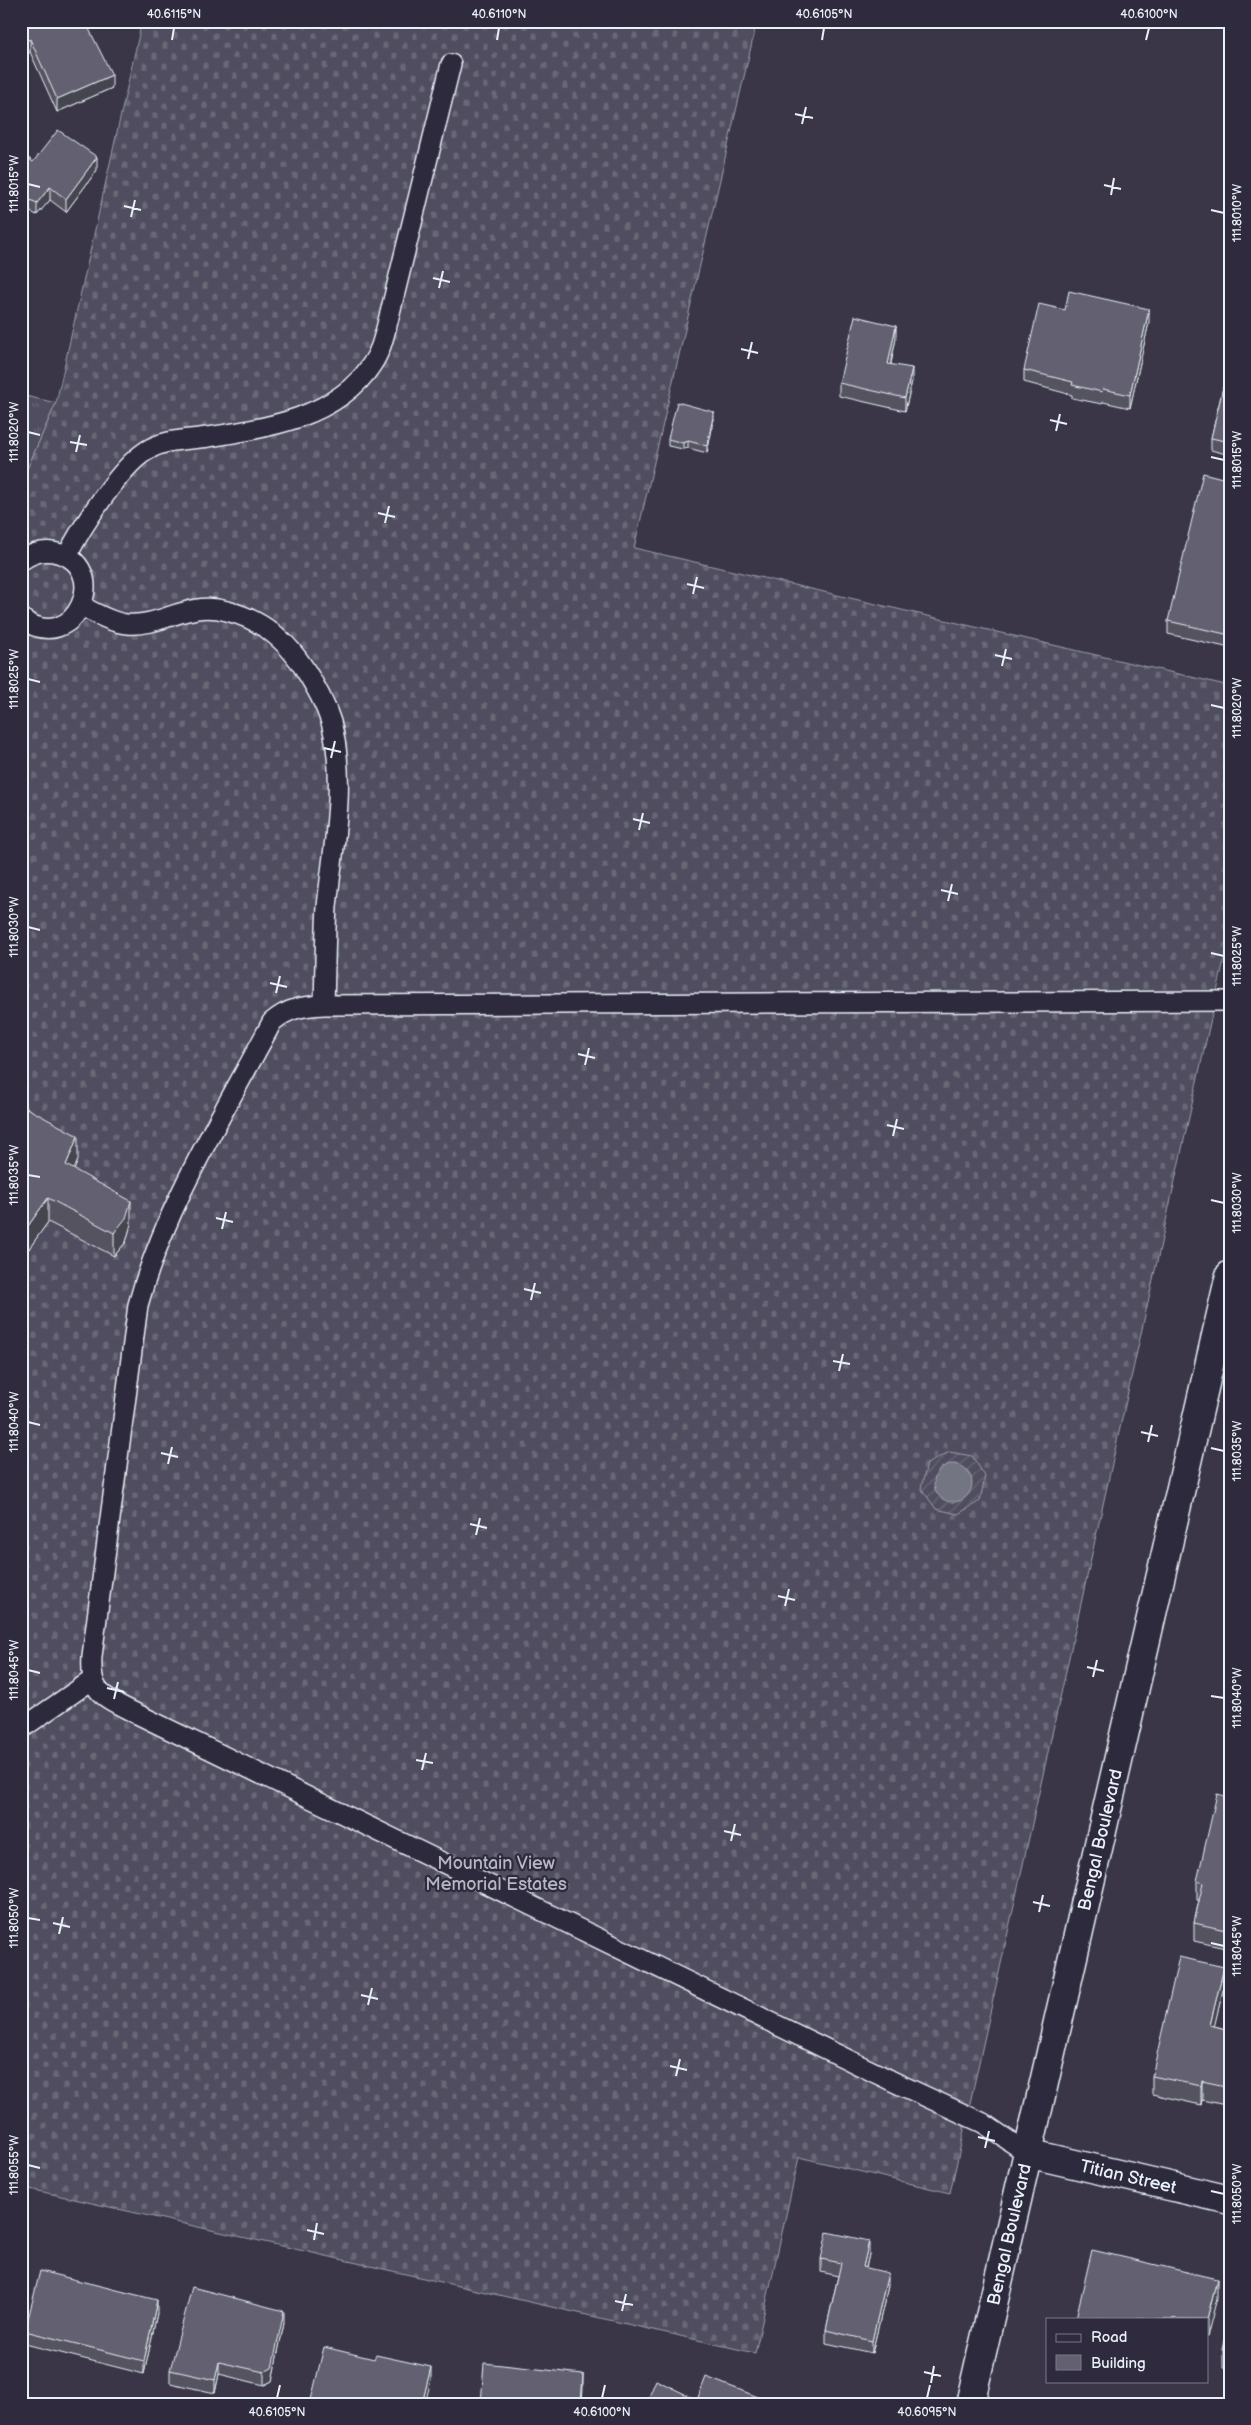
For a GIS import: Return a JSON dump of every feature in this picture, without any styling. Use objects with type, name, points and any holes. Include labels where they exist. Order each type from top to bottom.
[{"type":"main road","name":"Bengal Boulevard","points":[[970,2404],[1230,1275]]},
{"type":"main road","name":"Titian Street","points":[[1027,2153],[1230,2200]]},
{"type":"lane","points":[[67,556],[119,477],[146,450],[170,442],[267,428],[332,401],[364,375],[373,362],[386,330],[451,64]]},
{"type":"lane","points":[[21,562],[40,552],[49,551],[67,556],[76,564],[84,581],[85,594],[82,606],[70,620],[54,628],[36,626],[21,618]]},
{"type":"lane","points":[[82,606],[126,624],[149,623],[195,608],[214,608],[239,614],[258,622],[280,640],[297,657],[315,686],[330,721],[338,765],[327,908],[324,1006]]},
{"type":"lane","points":[[1027,2153],[983,2123],[883,2077],[121,1706],[104,1694],[92,1680],[92,1656],[138,1305],[148,1268],[185,1186],[272,1022],[284,1012],[294,1008],[324,1006],[1230,1001]]},
{"type":"lane","points":[[21,1729],[92,1680]]},
{"type":"green space","name":"Mountain View Memorial Estates","points":[[142,21],[757,21],[634,548],[1230,686],[1230,933],[950,2193],[799,2157],[755,2353],[21,2187],[21,483],[56,403]]},
{"type":"green space","points":[[21,395],[56,403],[21,483]]},
{"type":"green space","points":[[949,1452],[972,1456],[985,1476],[980,1501],[958,1514],[936,1509],[921,1488],[927,1464]]},
{"type":"water","points":[[953,1464],[967,1469],[972,1483],[967,1497],[953,1502],[939,1497],[934,1483],[939,1469]]},
{"type":"building","points":[[21,21],[85,21],[112,75],[57,99],[30,39],[21,43]]},
{"type":"building","points":[[58,130],[97,157],[66,199],[50,187],[37,203],[30,200],[21,210],[21,152],[33,162]]},
{"type":"building","points":[[1069,291],[1149,309],[1130,395],[1103,389],[1102,392],[1072,385],[1073,382],[1024,370],[1039,304],[1065,310]]},
{"type":"building","points":[[855,316],[896,326],[888,364],[912,368],[905,398],[839,383]]},
{"type":"building","points":[[1230,358],[1230,442],[1211,438]]},
{"type":"building","points":[[677,402],[714,412],[707,446],[688,441],[683,443],[668,439]]},
{"type":"building","points":[[1203,473],[1230,480],[1230,635],[1168,621]]},
{"type":"building","points":[[21,1105],[78,1136],[66,1165],[131,1201],[126,1218],[114,1233],[48,1198],[28,1226],[21,1222]]},
{"type":"building","points":[[1217,1794],[1230,1797],[1230,1931],[1194,1923],[1203,1883],[1197,1881]]},
{"type":"building","points":[[1179,1957],[1224,1967],[1210,2025],[1230,2030],[1230,2087],[1202,2081],[1201,2086],[1152,2076]]},
{"type":"building","points":[[827,2232],[869,2241],[863,2267],[888,2273],[872,2341],[826,2330],[841,2263],[821,2259]]},
{"type":"building","points":[[1092,2250],[1217,2279],[1207,2318],[1076,2318]]},
{"type":"building","points":[[40,2271],[157,2300],[144,2361],[25,2331]]},
{"type":"building","points":[[192,2287],[284,2311],[272,2368],[264,2372],[219,2362],[215,2380],[170,2370]]},
{"type":"building","points":[[1230,2321],[1230,2351],[1223,2349]]},
{"type":"building","points":[[324,2347],[374,2359],[376,2355],[431,2367],[422,2404],[310,2404]]},
{"type":"building","points":[[484,2363],[583,2374],[581,2404],[481,2404]]},
{"type":"building","points":[[706,2377],[766,2400],[765,2404],[646,2404],[656,2380],[697,2400]]}]
